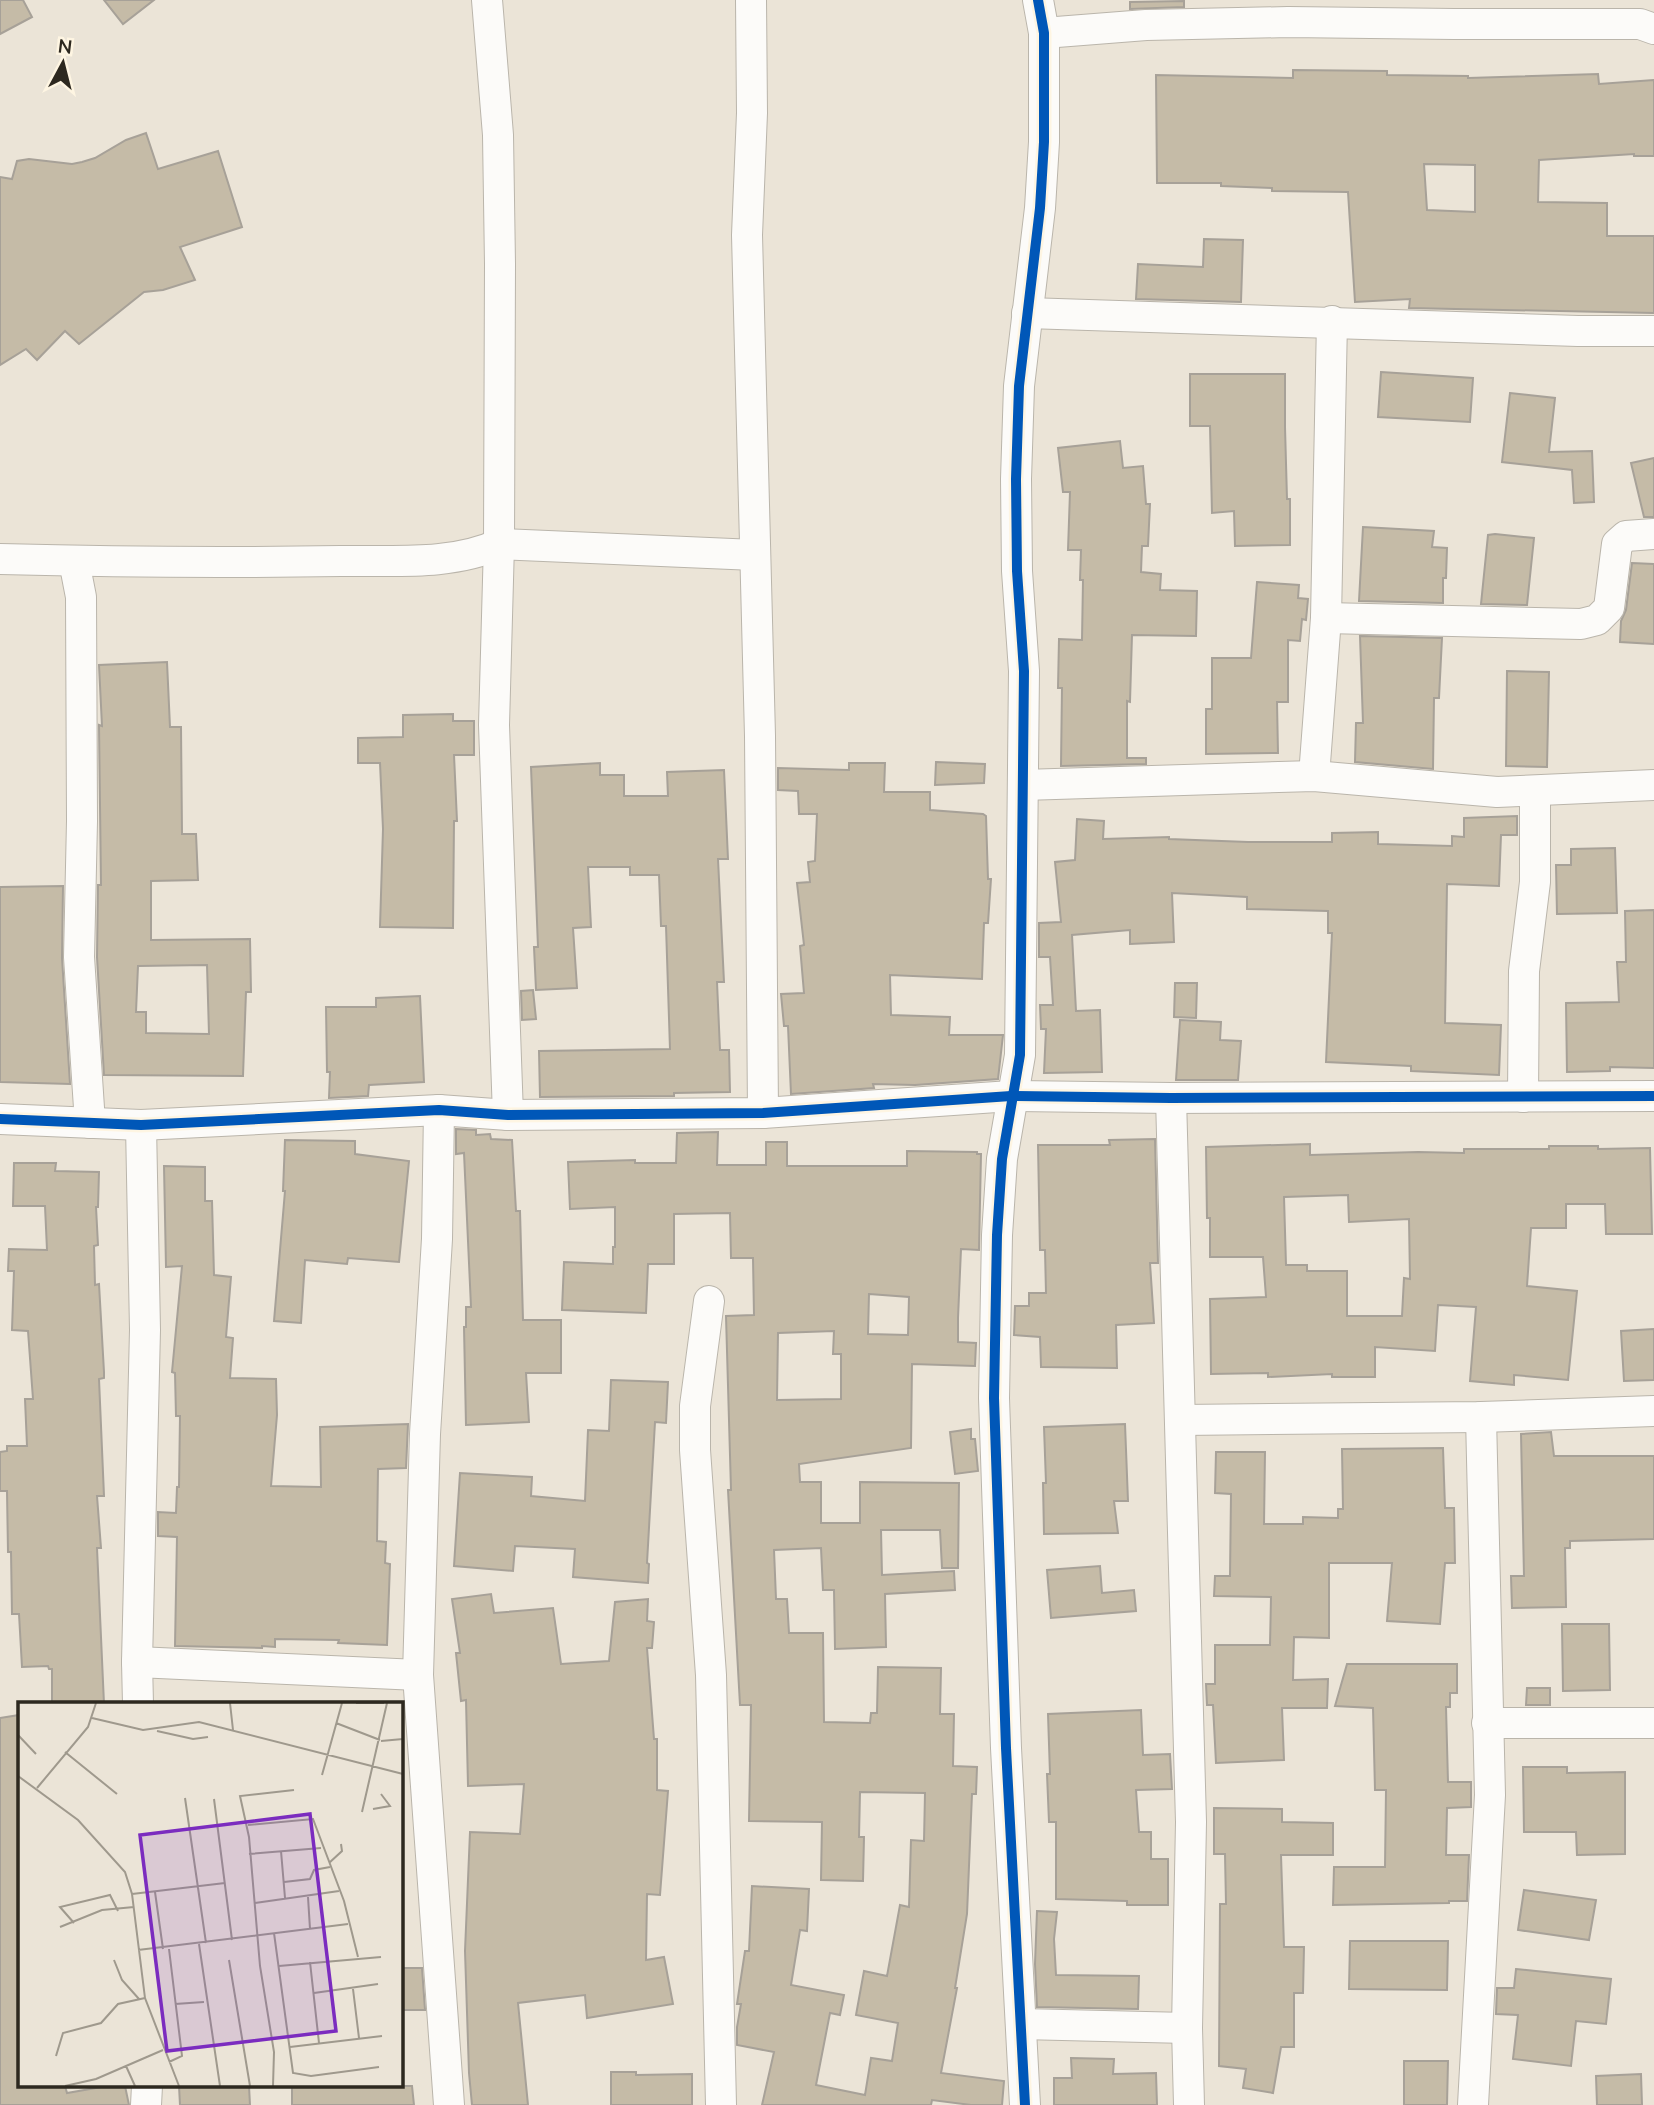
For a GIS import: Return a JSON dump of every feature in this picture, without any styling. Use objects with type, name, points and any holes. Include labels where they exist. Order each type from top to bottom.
[{"type":"street","points":[[487,0],[498,135],[499,544],[494,726],[508,1115]]},
{"type":"street","points":[[751,0],[752,113],[747,235],[760,736],[763,1114]]},
{"type":"street","points":[[1025,2105],[1006,1748],[994,1398],[1002,1159],[1020,1055],[1024,671],[1017,571],[1016,479],[1019,386],[1040,208],[1044,142],[1044,33],[1038,0]]},
{"type":"street","points":[[1044,33],[1146,25],[1288,22],[1640,24],[1654,29]]},
{"type":"street","points":[[1027,313],[1578,331],[1654,331]]},
{"type":"street","points":[[1314,776],[1326,618],[1332,321]]},
{"type":"street","points":[[1326,618],[1581,624],[1597,621],[1609,608],[1617,544],[1626,536],[1654,534]]},
{"type":"street","points":[[0,559],[234,563],[422,559],[463,556],[499,544],[755,555]]},
{"type":"street","points":[[74,561],[81,597],[82,821],[79,957],[90,1123]]},
{"type":"street","points":[[1023,785],[1314,776],[1497,792],[1654,785]]},
{"type":"street","points":[[1523,1097],[1524,971],[1535,882],[1535,792]]},
{"type":"street","points":[[0,1119],[141,1125],[439,1110],[508,1115],[763,1114],[1011,1096],[1654,1096]]},
{"type":"street","points":[[1171,1098],[1191,1822],[1187,2028],[1189,2105]]},
{"type":"street","points":[[439,1110],[437,1239],[425,1434],[418,1675],[449,2105]]},
{"type":"street","points":[[138,1702],[145,1329],[141,1125]]},
{"type":"street","points":[[709,1301],[695,1406],[695,1450],[711,1675],[713,1817],[722,2053],[721,2105]]},
{"type":"street","points":[[1181,1420],[1481,1417],[1654,1411]]},
{"type":"street","points":[[1473,2105],[1490,1795],[1481,1417]]},
{"type":"street","points":[[137,1662],[418,1675]]},
{"type":"street","points":[[1487,1723],[1654,1723]]},
{"type":"street","points":[[1021,2024],[1187,2028]]},
{"type":"building","points":[[0,0],[23,0],[32,17],[0,34]]},
{"type":"building","points":[[104,0],[154,0],[123,24]]},
{"type":"building","points":[[1184,1],[1184,7],[1130,9],[1130,2]]},
{"type":"building","points":[[1293,70],[1387,71],[1387,75],[1468,78],[1598,74],[1599,84],[1654,80],[1654,156],[1634,154],[1539,160],[1538,202],[1607,203],[1607,236],[1654,236],[1654,313],[1409,308],[1410,299],[1355,302],[1348,192],[1272,191],[1272,188],[1221,186],[1221,183],[1157,183],[1156,75],[1293,78]],"holes":[[[1424,164],[1475,165],[1475,212],[1427,210]]]},
{"type":"building","points":[[146,133],[158,169],[218,151],[242,227],[180,247],[195,280],[163,290],[144,292],[79,344],[65,331],[37,360],[26,349],[0,365],[0,177],[12,179],[17,161],[29,159],[72,164],[82,162]]},
{"type":"building","points":[[1204,239],[1243,240],[1241,302],[1136,299],[1138,264],[1203,267]]},
{"type":"building","points":[[1381,372],[1473,378],[1470,422],[1378,417]]},
{"type":"building","points":[[1190,374],[1285,374],[1290,545],[1235,546],[1234,511],[1212,513],[1210,426],[1190,426]]},
{"type":"building","points":[[1510,393],[1555,398],[1549,452],[1592,451],[1594,502],[1574,503],[1572,470],[1502,462]]},
{"type":"building","points":[[1120,441],[1123,468],[1143,466],[1146,504],[1150,504],[1148,546],[1142,546],[1141,572],[1161,574],[1160,590],[1197,591],[1196,636],[1132,635],[1130,702],[1127,701],[1127,758],[1146,758],[1146,764],[1061,766],[1062,688],[1058,688],[1059,639],[1082,640],[1083,580],[1080,580],[1081,550],[1068,550],[1070,492],[1063,492],[1058,448]]},
{"type":"building","points":[[1654,458],[1654,517],[1644,517],[1631,463]]},
{"type":"building","points":[[1363,527],[1434,531],[1432,547],[1447,548],[1443,603],[1359,601]]},
{"type":"building","points":[[1488,535],[1534,538],[1527,605],[1481,604]]},
{"type":"building","points":[[1632,563],[1654,564],[1654,644],[1620,642],[1621,621],[1626,610]]},
{"type":"building","points":[[1257,582],[1299,585],[1298,598],[1308,599],[1306,620],[1302,619],[1300,641],[1288,640],[1288,702],[1277,702],[1278,753],[1206,754],[1206,709],[1212,709],[1212,658],[1251,658]]},
{"type":"building","points":[[1360,636],[1442,638],[1439,698],[1434,698],[1433,769],[1355,762],[1356,723],[1363,723]]},
{"type":"building","points":[[167,662],[170,727],[181,727],[182,834],[196,834],[198,880],[151,881],[151,940],[250,939],[251,992],[246,992],[243,1076],[104,1075],[97,957],[98,885],[101,885],[99,725],[102,726],[99,665]],"holes":[[[207,965],[209,1034],[146,1033],[146,1012],[136,1012],[138,966]]]},
{"type":"building","points":[[1507,671],[1549,672],[1547,767],[1506,766]]},
{"type":"building","points":[[453,714],[453,721],[474,721],[474,755],[454,755],[457,821],[454,821],[453,928],[380,927],[383,829],[380,763],[358,763],[358,738],[403,737],[403,715]]},
{"type":"building","points":[[936,762],[985,764],[984,783],[935,785]]},
{"type":"building","points":[[600,763],[600,775],[624,775],[624,796],[668,796],[667,772],[724,770],[728,859],[718,859],[724,982],[717,982],[720,1050],[729,1050],[730,1092],[674,1093],[674,1096],[540,1097],[539,1051],[670,1049],[666,926],[661,926],[659,875],[630,875],[630,867],[588,867],[591,927],[573,928],[577,988],[536,990],[534,947],[538,947],[531,767]]},
{"type":"building","points":[[849,763],[885,763],[884,792],[930,792],[930,810],[986,816],[988,879],[991,879],[988,923],[984,923],[982,979],[890,975],[891,1015],[950,1017],[949,1035],[1003,1035],[998,1079],[915,1085],[873,1084],[874,1088],[791,1094],[788,1026],[784,1026],[781,994],[804,993],[800,946],[804,945],[797,883],[810,882],[808,862],[815,861],[817,814],[799,814],[798,791],[778,790],[778,768],[849,770]]},
{"type":"building","points":[[1517,816],[1517,835],[1501,835],[1499,886],[1447,884],[1445,1023],[1501,1025],[1499,1075],[1411,1071],[1411,1066],[1326,1062],[1332,933],[1328,933],[1328,911],[1247,909],[1247,897],[1172,893],[1174,942],[1130,944],[1130,930],[1072,935],[1076,1011],[1100,1010],[1102,1072],[1044,1073],[1046,1029],[1041,1029],[1040,1005],[1053,1005],[1050,957],[1039,957],[1039,923],[1061,922],[1055,862],[1075,860],[1077,819],[1104,821],[1103,839],[1169,837],[1248,842],[1332,842],[1332,833],[1378,832],[1378,844],[1452,846],[1452,836],[1464,837],[1464,818]]},
{"type":"building","points":[[1615,848],[1617,913],[1557,914],[1556,865],[1571,865],[1571,849]]},
{"type":"building","points":[[63,886],[62,958],[70,1084],[0,1082],[0,887]]},
{"type":"building","points":[[1654,910],[1654,1068],[1610,1067],[1610,1071],[1567,1072],[1566,1003],[1619,1002],[1617,962],[1626,962],[1625,911]]},
{"type":"building","points":[[1175,983],[1197,983],[1196,1018],[1174,1017]]},
{"type":"building","points":[[533,990],[536,1019],[522,1020],[521,991]]},
{"type":"building","points":[[420,996],[424,1082],[369,1085],[368,1096],[329,1098],[326,1007],[376,1007],[376,998]]},
{"type":"building","points":[[1180,1020],[1221,1022],[1220,1040],[1241,1041],[1238,1080],[1176,1080]]},
{"type":"building","points":[[456,1129],[476,1130],[476,1135],[490,1134],[491,1139],[512,1140],[516,1211],[520,1211],[523,1320],[561,1320],[561,1373],[526,1373],[529,1422],[466,1425],[464,1327],[466,1307],[471,1307],[464,1153],[456,1154]]},
{"type":"building","points":[[718,1132],[717,1165],[766,1165],[766,1142],[787,1142],[787,1166],[907,1166],[907,1151],[981,1154],[979,1250],[961,1249],[958,1318],[958,1342],[976,1343],[975,1366],[912,1364],[911,1448],[799,1464],[800,1482],[821,1482],[821,1523],[860,1523],[860,1482],[959,1483],[958,1568],[942,1568],[940,1530],[881,1530],[882,1575],[954,1571],[955,1590],[885,1594],[886,1647],[835,1649],[834,1590],[823,1590],[821,1548],[774,1550],[776,1599],[787,1599],[789,1633],[823,1633],[824,1722],[870,1723],[871,1713],[877,1713],[878,1667],[941,1668],[940,1714],[954,1714],[953,1766],[977,1767],[976,1794],[972,1794],[967,1914],[941,2073],[1004,2081],[1002,2105],[971,2105],[932,2100],[931,2105],[762,2105],[774,2052],[737,2045],[741,2004],[737,2004],[745,1951],[749,1951],[752,1886],[809,1889],[807,1931],[800,1930],[791,1985],[844,1995],[840,2015],[830,2013],[816,2085],[865,2095],[871,2058],[892,2061],[898,2023],[856,2015],[864,1971],[887,1976],[900,1905],[909,1907],[911,1840],[924,1841],[925,1793],[860,1792],[859,1837],[864,1837],[863,1881],[821,1880],[822,1822],[749,1821],[751,1705],[740,1705],[728,1490],[731,1490],[726,1316],[754,1315],[753,1258],[731,1258],[730,1213],[674,1214],[674,1264],[648,1264],[646,1313],[562,1310],[564,1262],[613,1264],[615,1247],[615,1207],[570,1209],[568,1162],[635,1160],[635,1163],[676,1163],[677,1133]],"holes":[[[869,1294],[909,1297],[908,1335],[868,1334]],[[834,1331],[833,1354],[841,1354],[841,1399],[777,1400],[778,1333]]]},
{"type":"building","points":[[1155,1139],[1158,1263],[1150,1263],[1154,1323],[1116,1325],[1117,1368],[1041,1367],[1040,1337],[1014,1335],[1015,1306],[1029,1306],[1029,1293],[1046,1293],[1045,1250],[1040,1250],[1038,1145],[1110,1145],[1109,1140]]},
{"type":"building","points":[[285,1140],[355,1141],[355,1154],[409,1161],[399,1262],[348,1258],[347,1264],[305,1260],[301,1323],[274,1321],[285,1191]]},
{"type":"building","points":[[1310,1144],[1310,1155],[1464,1153],[1464,1149],[1549,1149],[1549,1146],[1650,1148],[1652,1234],[1606,1234],[1605,1204],[1566,1204],[1566,1228],[1531,1228],[1527,1286],[1577,1291],[1568,1380],[1514,1375],[1514,1385],[1470,1381],[1476,1307],[1438,1305],[1435,1351],[1375,1347],[1375,1377],[1332,1377],[1332,1374],[1268,1377],[1268,1373],[1211,1374],[1210,1299],[1266,1297],[1263,1257],[1210,1257],[1206,1147]],"holes":[[[1348,1195],[1349,1222],[1409,1219],[1410,1279],[1404,1278],[1402,1316],[1347,1316],[1347,1271],[1307,1271],[1307,1265],[1286,1265],[1284,1197]]]},
{"type":"building","points":[[14,1163],[56,1163],[55,1171],[99,1172],[96,1207],[98,1245],[94,1246],[104,1372],[104,1378],[99,1379],[104,1496],[97,1496],[101,1548],[97,1548],[104,1702],[52,1702],[52,1669],[48,1666],[22,1667],[19,1614],[12,1614],[7,1491],[0,1491],[0,1452],[7,1451],[7,1446],[27,1446],[25,1399],[33,1399],[28,1331],[12,1330],[14,1271],[8,1271],[9,1249],[47,1250],[45,1206],[13,1206]]},
{"type":"building","points":[[164,1166],[205,1167],[205,1201],[212,1201],[214,1275],[231,1277],[226,1337],[233,1338],[230,1378],[276,1379],[277,1415],[271,1486],[321,1487],[320,1427],[408,1424],[406,1468],[378,1469],[377,1541],[386,1542],[385,1563],[390,1564],[387,1645],[338,1643],[339,1640],[275,1639],[275,1647],[262,1648],[175,1646],[177,1537],[158,1536],[158,1512],[176,1513],[179,1487],[180,1416],[176,1416],[175,1373],[172,1372],[182,1266],[166,1267]]},
{"type":"building","points":[[1654,1329],[1654,1380],[1624,1381],[1621,1331]]},
{"type":"building","points":[[611,1380],[668,1382],[666,1423],[655,1422],[648,1583],[573,1577],[575,1549],[515,1546],[513,1571],[454,1566],[460,1473],[532,1477],[531,1496],[585,1501],[588,1430],[609,1431]]},
{"type":"building","points":[[1125,1424],[1128,1501],[1114,1501],[1118,1533],[1044,1534],[1044,1427]]},
{"type":"building","points":[[971,1429],[971,1439],[975,1439],[978,1471],[955,1474],[950,1432]]},
{"type":"building","points":[[1551,1432],[1554,1456],[1654,1456],[1654,1539],[1570,1541],[1570,1548],[1565,1548],[1566,1607],[1512,1608],[1511,1576],[1524,1576],[1521,1434]]},
{"type":"building","points":[[1443,1448],[1445,1508],[1454,1508],[1455,1563],[1445,1563],[1440,1624],[1387,1621],[1392,1563],[1329,1563],[1329,1638],[1294,1637],[1293,1680],[1328,1679],[1327,1708],[1282,1708],[1284,1760],[1216,1763],[1213,1705],[1207,1705],[1206,1684],[1215,1684],[1215,1645],[1270,1645],[1271,1597],[1214,1596],[1215,1576],[1230,1576],[1231,1494],[1215,1493],[1216,1452],[1265,1452],[1264,1524],[1303,1524],[1303,1517],[1338,1518],[1338,1509],[1343,1509],[1342,1449]]},
{"type":"building","points":[[1100,1566],[1102,1593],[1134,1590],[1136,1611],[1051,1618],[1047,1570]]},
{"type":"building","points":[[491,1594],[494,1613],[553,1608],[561,1664],[609,1661],[615,1602],[648,1599],[647,1621],[654,1622],[652,1648],[647,1648],[654,1739],[657,1739],[657,1790],[668,1791],[660,1895],[647,1894],[646,1960],[664,1957],[673,2004],[587,2018],[585,1995],[518,2003],[528,2105],[472,2105],[469,2073],[465,1951],[470,1832],[520,1834],[524,1784],[468,1786],[466,1700],[461,1701],[456,1653],[460,1653],[452,1599]]},
{"type":"building","points":[[1562,1624],[1609,1624],[1610,1690],[1563,1691]]},
{"type":"building","points":[[1347,1664],[1457,1664],[1457,1693],[1450,1693],[1450,1707],[1446,1707],[1448,1782],[1471,1782],[1471,1807],[1447,1808],[1446,1855],[1469,1855],[1467,1901],[1333,1905],[1334,1867],[1385,1867],[1386,1790],[1375,1790],[1373,1708],[1335,1706]]},
{"type":"building","points":[[1527,1688],[1550,1688],[1550,1705],[1526,1705]]},
{"type":"building","points":[[1141,1710],[1143,1755],[1170,1754],[1172,1789],[1136,1790],[1139,1832],[1151,1832],[1151,1859],[1168,1859],[1168,1905],[1127,1905],[1127,1901],[1056,1899],[1056,1822],[1049,1822],[1048,1714]]},
{"type":"building","points":[[18,1715],[18,2088],[66,2088],[67,2093],[96,2088],[125,2088],[129,2105],[0,2105],[0,1718]]},
{"type":"building","points":[[1523,1767],[1567,1767],[1567,1773],[1625,1772],[1625,1854],[1577,1855],[1576,1832],[1524,1832]]},
{"type":"building","points":[[1214,1808],[1282,1809],[1282,1822],[1333,1823],[1333,1855],[1281,1855],[1284,1947],[1304,1947],[1303,1993],[1294,1993],[1294,2047],[1281,2047],[1273,2093],[1243,2088],[1246,2069],[1219,2066],[1220,1904],[1226,1904],[1225,1854],[1214,1854]]},
{"type":"building","points":[[1524,1890],[1596,1900],[1589,1940],[1518,1930]]},
{"type":"building","points":[[1037,1911],[1057,1912],[1054,1939],[1056,1975],[1139,1976],[1138,2009],[1037,2007]]},
{"type":"building","points":[[1350,1941],[1448,1941],[1447,1990],[1349,1989]]},
{"type":"building","points":[[402,1968],[422,1968],[425,2010],[402,2010]]},
{"type":"building","points":[[1516,1969],[1611,1979],[1606,2024],[1576,2021],[1571,2066],[1513,2059],[1518,2015],[1496,2014],[1497,1988],[1514,1988]]},
{"type":"building","points":[[1071,2058],[1114,2059],[1113,2074],[1156,2073],[1157,2105],[1054,2105],[1054,2078],[1072,2078]]},
{"type":"building","points":[[1404,2061],[1448,2061],[1447,2105],[1404,2105]]},
{"type":"building","points":[[611,2072],[636,2072],[636,2075],[692,2074],[692,2105],[611,2105]]},
{"type":"building","points":[[1641,2074],[1642,2105],[1597,2105],[1596,2076]]},
{"type":"building","points":[[412,2086],[414,2105],[292,2105],[292,2088]]},
{"type":"building","points":[[179,2088],[249,2088],[250,2105],[180,2105]]},
{"type":"cycle path","points":[[1025,2105],[1006,1748],[994,1398],[997,1235],[1002,1159],[1020,1055],[1024,671],[1017,571],[1016,479],[1019,386],[1040,208],[1044,142],[1044,33],[1038,0]]},
{"type":"cycle path","points":[[0,1119],[141,1125],[439,1110],[508,1115],[763,1113],[1011,1096],[1654,1096]]}]
